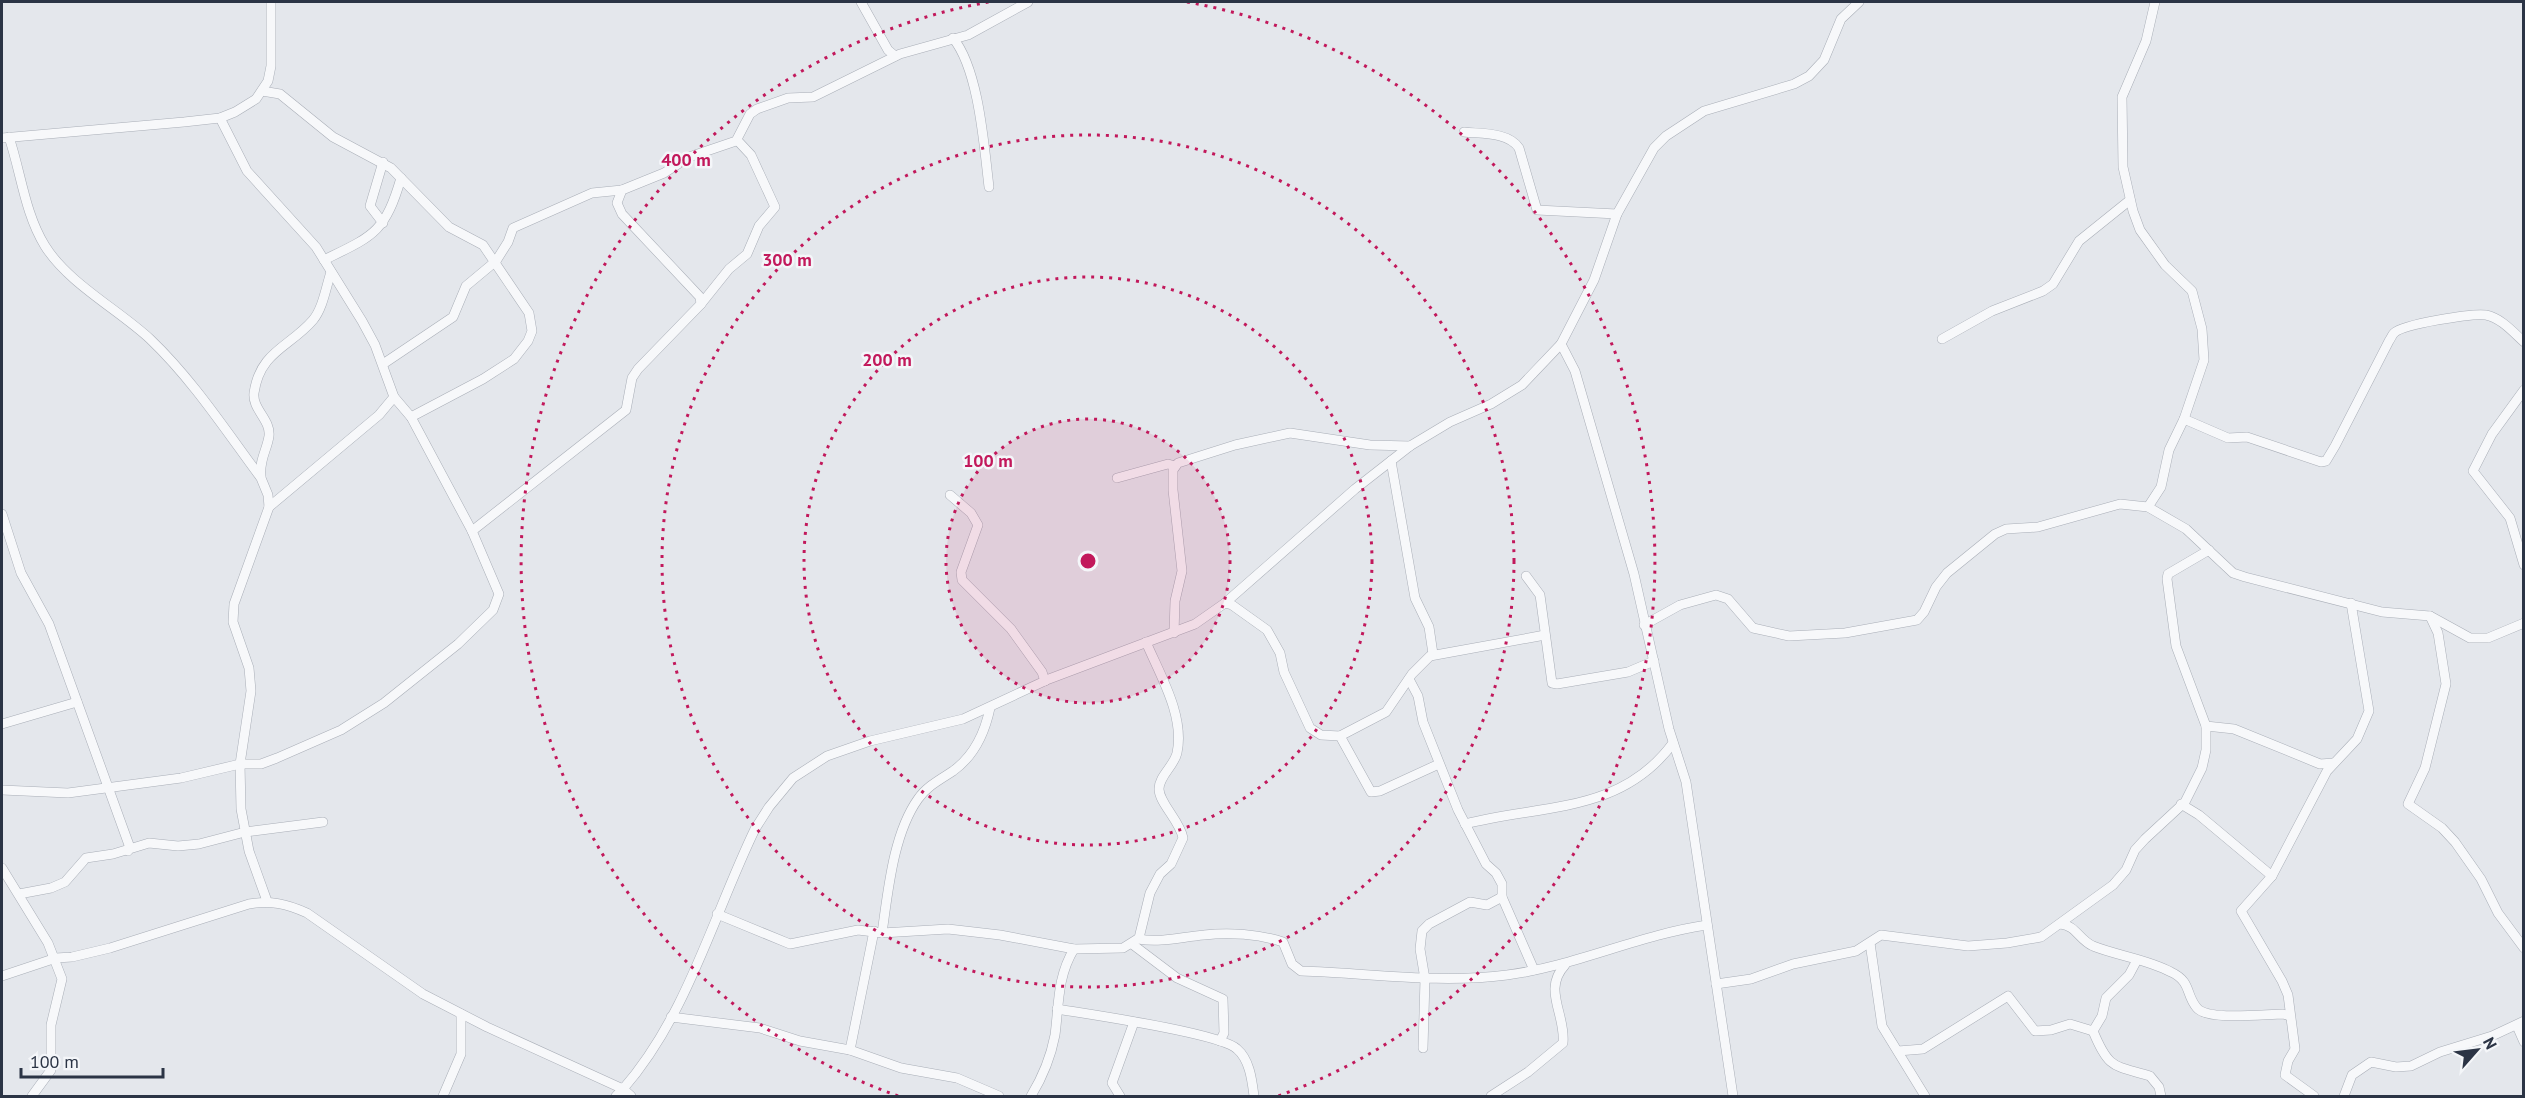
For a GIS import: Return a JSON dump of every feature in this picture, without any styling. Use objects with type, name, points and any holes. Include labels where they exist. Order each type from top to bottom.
[{"type":"street","points":[[267,901],[251,858],[240,800],[240,764],[248,722],[251,682],[249,668],[232,616],[269,507],[268,495],[261,478],[206,402],[177,368],[149,338],[111,311],[54,259],[31,217],[5,137],[220,118],[247,106],[262,91],[268,81],[271,66],[272,2]]},
{"type":"street","points":[[861,2],[888,50],[895,57]]},
{"type":"street","points":[[383,364],[453,317],[466,286],[496,261],[508,242],[510,231],[519,224],[592,193],[622,190],[664,173],[689,157],[737,140],[750,114],[757,109],[788,98],[813,97],[895,57],[968,35],[1028,2]]},
{"type":"street","points":[[619,1093],[653,1050],[671,1017],[763,816],[782,790],[801,772],[845,748],[945,725],[990,708],[1045,681],[1195,624],[1225,603],[1338,504],[1410,446],[1436,430],[1512,392],[1534,374],[1561,344],[1594,280],[1617,214],[1644,163],[1666,136],[1704,111],[1794,84],[1809,76],[1824,60],[1841,19],[1859,2]]},
{"type":"street","points":[[2148,507],[2161,487],[2169,450],[2184,419],[2204,360],[2202,329],[2195,298],[2186,284],[2161,261],[2140,230],[2130,200],[2121,144],[2122,97],[2146,41],[2155,2]]},
{"type":"street","points":[[953,38],[964,56],[983,128],[989,187]]},
{"type":"street","points":[[262,91],[280,94],[333,137],[383,162],[454,232],[479,242],[496,261],[529,313],[532,331],[528,341],[514,359],[483,379],[411,417]]},
{"type":"street","points":[[2,790],[68,793],[181,778],[240,764],[261,764],[277,758],[360,719],[447,654],[493,610],[499,594],[472,531],[411,417],[394,398],[375,345],[316,247],[247,171],[220,118]]},
{"type":"street","points":[[1464,132],[1506,137],[1514,141],[1519,148],[1538,210],[1617,214]]},
{"type":"street","points":[[472,531],[626,410],[632,378],[638,369],[701,304],[729,269],[747,254],[759,226],[775,207],[752,155],[737,140]]},
{"type":"street","points":[[383,162],[370,206],[383,223]]},
{"type":"street","points":[[324,260],[364,240],[383,223],[390,213],[400,178]]},
{"type":"street","points":[[622,190],[617,203],[622,214],[700,297],[701,304]]},
{"type":"street","points":[[1942,339],[1992,311],[2043,291],[2053,284],[2079,241],[2130,200]]},
{"type":"street","points":[[261,478],[260,463],[269,438],[268,428],[255,404],[254,393],[269,357],[315,318],[331,272]]},
{"type":"street","points":[[2184,419],[2228,438],[2247,437],[2321,462],[2325,461],[2335,446],[2389,341],[2397,331],[2436,319],[2476,314],[2488,315],[2502,322],[2523,342]]},
{"type":"street","points":[[1561,344],[1575,371],[1634,574],[1644,625],[1691,808],[1733,1096]]},
{"type":"street","points":[[2523,390],[2492,434],[2473,471],[2510,518],[2523,565]]},
{"type":"street","points":[[269,507],[379,415],[394,398]]},
{"type":"street","points":[[1117,478],[1168,464],[1175,466],[1208,452],[1290,433],[1370,445],[1410,446]]},
{"type":"street","points":[[1391,461],[1415,598],[1429,627],[1433,654]]},
{"type":"street","points":[[1174,633],[1175,601],[1182,571],[1173,490],[1175,466]]},
{"type":"street","points":[[950,495],[971,513],[978,525],[961,572],[962,580],[1011,629],[1042,672],[1045,681]]},
{"type":"street","points":[[1644,625],[1680,605],[1716,595],[1728,599],[1753,628],[1789,636],[1845,633],[1917,620],[1947,573],[1995,534],[2013,528],[2038,527],[2120,504],[2148,507],[2186,529],[2233,573],[2382,612],[2430,616],[2470,638],[2488,638],[2523,623]]},
{"type":"street","points":[[2,514],[21,573],[48,624],[109,788],[129,845],[128,851]]},
{"type":"street","points":[[1716,984],[1751,979],[1793,964],[1825,960],[1856,951],[1886,935],[1968,946],[2041,937],[2112,885],[2126,870],[2140,845],[2188,797],[2202,768],[2206,750],[2206,726],[2176,646],[2167,579],[2168,574],[2209,550]]},
{"type":"street","points":[[1526,576],[1540,595],[1548,670],[1554,684],[1628,672],[1654,662]]},
{"type":"street","points":[[1225,603],[1232,605],[1267,630],[1280,653],[1284,672],[1310,728],[1321,735],[1340,736],[1381,716],[1422,662],[1433,654],[1545,635]]},
{"type":"street","points":[[2314,1096],[2285,1075],[2288,1060],[2295,1049],[2282,981],[2241,910],[2272,876],[2334,763],[2357,739],[2369,711],[2350,603]]},
{"type":"street","points":[[2430,616],[2438,633],[2446,684],[2425,768],[2408,804],[2442,828],[2455,842],[2481,879],[2498,913],[2523,948]]},
{"type":"street","points":[[1135,941],[1150,893],[1160,874],[1171,864],[1183,838],[1178,822],[1158,792],[1159,785],[1173,764],[1177,752],[1178,728],[1175,714],[1146,642]]},
{"type":"street","points":[[1409,679],[1418,696],[1424,722],[1439,764],[1486,864],[1496,873],[1502,884],[1502,897],[1534,970]]},
{"type":"street","points":[[2,724],[77,702]]},
{"type":"street","points":[[850,1050],[891,871],[916,801],[938,780],[956,769],[977,745],[986,728],[990,708]]},
{"type":"street","points":[[2206,726],[2218,725],[2234,729],[2320,764],[2334,763]]},
{"type":"street","points":[[1340,736],[1373,793],[1439,764]]},
{"type":"street","points":[[1466,824],[1564,806],[1621,790],[1662,760],[1673,743]]},
{"type":"street","points":[[2181,804],[2199,815],[2272,876]]},
{"type":"street","points":[[19,894],[51,888],[65,882],[86,858],[128,851],[149,843],[178,846],[200,844],[245,832],[323,822]]},
{"type":"street","points":[[2,868],[56,958],[62,979],[51,1025],[51,1070],[32,1096]]},
{"type":"street","points":[[1423,1048],[1425,980],[1420,949],[1422,931],[1429,924],[1470,902],[1487,905],[1502,897]]},
{"type":"street","points":[[2,976],[56,958],[72,957],[110,948],[267,901],[290,905],[307,913],[423,994],[619,1093],[631,1096]]},
{"type":"street","points":[[717,914],[790,944],[858,930],[878,932],[948,929],[1000,935],[1074,950],[1123,948],[1135,941],[1164,941],[1212,934],[1260,937],[1283,942],[1292,964],[1301,971],[1425,980],[1466,980],[1565,965],[1641,938],[1707,925]]},
{"type":"street","points":[[2060,924],[2070,926],[2092,945],[2181,977],[2187,984],[2196,1006],[2202,1012],[2224,1015],[2283,1014],[2290,1016]]},
{"type":"street","points":[[1135,941],[1177,978],[1223,999],[1224,1033],[1220,1041]]},
{"type":"street","points":[[1870,943],[1880,1020],[1924,1096]]},
{"type":"street","points":[[1031,1096],[1052,1048],[1064,969],[1074,950]]},
{"type":"street","points":[[2093,1031],[2102,1016],[2106,998],[2129,975],[2137,960]]},
{"type":"street","points":[[1491,1096],[1528,1072],[1563,1043],[1554,987],[1556,975],[1565,965]]},
{"type":"street","points":[[1898,1050],[1923,1049],[2008,996],[2035,1031],[2051,1030],[2070,1024],[2093,1031],[2102,1051],[2113,1065],[2150,1076],[2159,1087],[2162,1096]]},
{"type":"street","points":[[1057,1009],[1134,1022],[1230,1044],[1244,1058],[1254,1096]]},
{"type":"street","points":[[443,1096],[461,1054],[461,1014]]},
{"type":"street","points":[[671,1017],[760,1028],[800,1041],[850,1050],[901,1068],[957,1078],[994,1096]]},
{"type":"street","points":[[1120,1096],[1112,1083],[1134,1022]]},
{"type":"street","points":[[2344,1096],[2352,1075],[2372,1062],[2411,1066],[2440,1052],[2520,1023],[2523,1042]]}]
